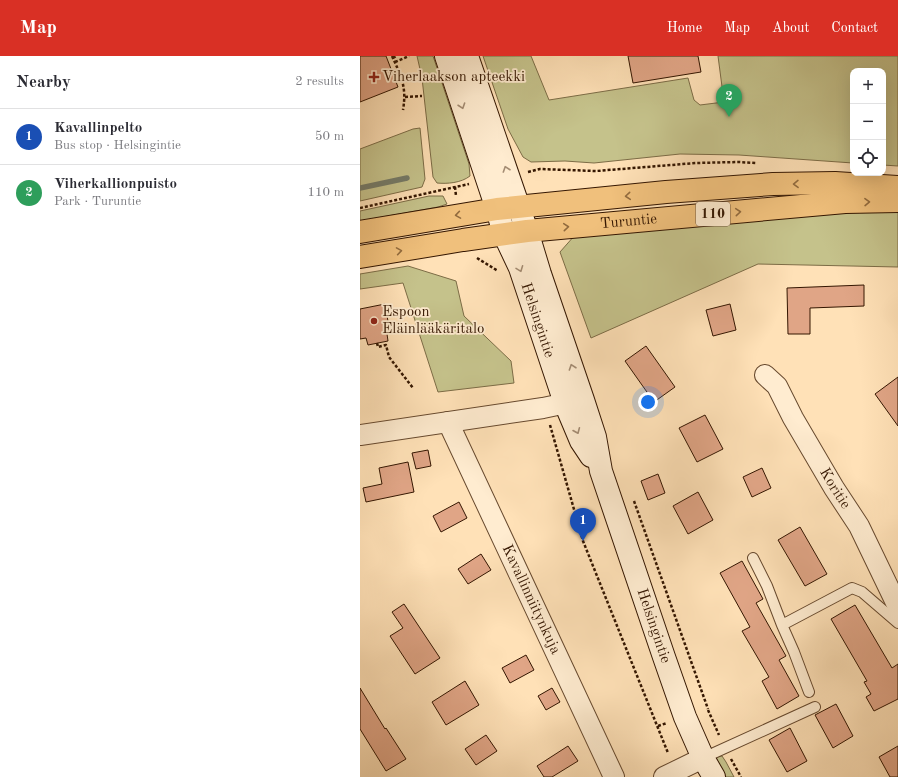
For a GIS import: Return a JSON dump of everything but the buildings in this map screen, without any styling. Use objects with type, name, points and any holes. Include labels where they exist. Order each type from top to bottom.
[{"type":"main road","name":"Helsingintie","points":[[446,56],[504,234],[520,268],[574,402]]},
{"type":"main road","name":"Helsingintie","points":[[467,56],[519,206],[540,274],[574,402],[581,441],[601,471],[685,717],[703,758],[714,777]]},
{"type":"main road","name":"Turuntie","points":[[360,232],[459,214],[519,206],[773,184],[835,183],[898,187]]},
{"type":"main road","name":"Turuntie","points":[[360,257],[527,231],[845,202],[898,201]]},
{"type":"street","name":"Koritie","points":[[765,375],[777,386],[793,418],[834,488],[859,526],[898,607]]},
{"type":"street","points":[[360,435],[543,408],[574,402]]},
{"type":"street","name":"Kavallinniitynkuja","points":[[448,422],[614,777]]},
{"type":"street","points":[[669,774],[703,758]]},
{"type":"lane","points":[[753,558],[767,586],[809,692]]},
{"type":"lane","points":[[782,625],[852,588],[862,592],[898,623]]},
{"type":"lane","points":[[703,758],[815,707]]},
{"type":"path","points":[[396,56],[392,57],[404,85],[405,98],[403,110]]},
{"type":"path","points":[[394,62],[409,56]]},
{"type":"path","points":[[405,98],[422,96]]},
{"type":"path","points":[[508,176],[540,169],[596,170],[696,163],[759,163]]},
{"type":"path","points":[[360,208],[487,180]]},
{"type":"path","points":[[455,187],[459,214]]},
{"type":"path","points":[[464,240],[467,253],[499,271]]},
{"type":"path","points":[[377,343],[378,347],[386,345],[389,357],[412,388]]},
{"type":"path","points":[[543,408],[554,437],[583,541],[658,726],[669,774]]},
{"type":"shaded area","points":[[417,56],[433,56],[469,164],[470,176],[458,182],[437,183],[433,177],[422,78]]},
{"type":"shaded area","points":[[483,56],[531,56],[549,100],[688,78],[694,100],[700,105],[724,102],[718,56],[898,56],[898,166],[886,165],[886,68],[850,68],[850,163],[739,155],[680,154],[594,163],[565,161],[531,162],[523,157],[508,129]]},
{"type":"shaded area","points":[[420,128],[425,179],[422,187],[360,201],[360,149],[413,129]]},
{"type":"shaded area","points":[[429,196],[443,196],[447,204],[438,207],[360,221],[360,211]]},
{"type":"shaded area","points":[[866,209],[898,211],[898,267],[758,264],[591,338],[560,252],[575,235]]},
{"type":"shaded area","points":[[408,266],[456,281],[464,316],[511,361],[514,383],[438,392],[403,283],[360,289],[360,274]]},
{"type":"shaded area","points":[[722,756],[734,777],[726,777],[719,766],[716,757]]},
{"type":"waterway","points":[[360,188],[407,178]]},
{"type":"place","name":"Viherlaakson apteekki","points":[[374,77]]},
{"type":"place","name":"Viherkallionpuisto","points":[[729,117]]},
{"type":"place","name":"Espoon Eläinlääkäritalo","points":[[374,321]]},
{"type":"place","name":"Kavallinpelto","points":[[583,541]]}]
